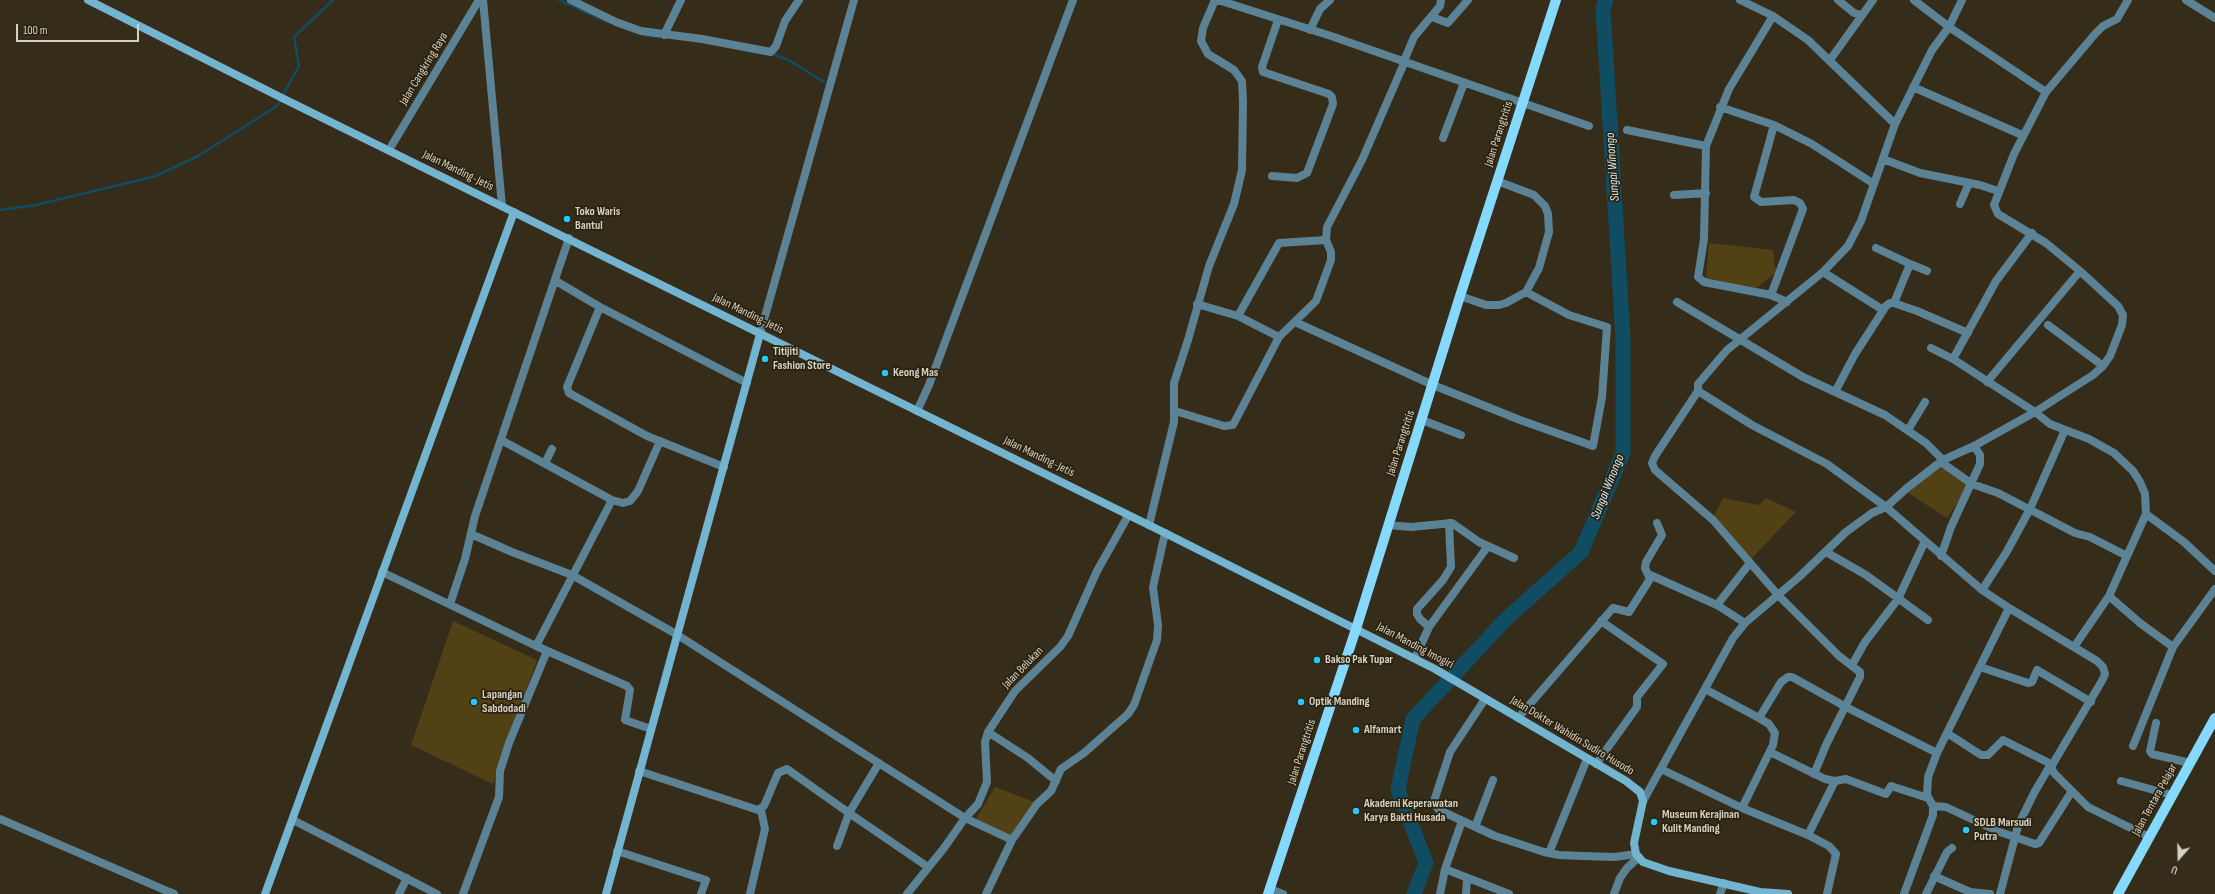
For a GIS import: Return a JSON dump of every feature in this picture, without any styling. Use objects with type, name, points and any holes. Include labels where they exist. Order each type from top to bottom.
[{"type":"main road","name":"Jalan Manding-Jetis","points":[[88,0],[1356,629]]},
{"type":"main road","name":"Jalan Parangtritis","points":[[1269,892],[1356,629],[1434,385],[1460,296],[1556,0]]},
{"type":"main road","points":[[265,894],[514,212]]},
{"type":"main road","points":[[606,894],[676,634],[760,334]]},
{"type":"main road","name":"Jalan Manding Imogiri","points":[[1356,629],[1415,658],[1463,686]]},
{"type":"main road","name":"Jalan Dokter Wahidin Sudiro Husodo","points":[[1463,686],[1588,759],[1640,792],[1643,801]]},
{"type":"main road","name":"Jalan Tentara Pelajar","points":[[2118,894],[2215,718]]},
{"type":"main road","points":[[1643,801],[1635,831],[1634,843],[1638,856],[1643,862],[1669,871],[1760,892],[1788,894]]},
{"type":"street","name":"Jalan Cangkring Raya","points":[[389,150],[479,0]]},
{"type":"street","points":[[484,0],[502,206]]},
{"type":"street","points":[[571,0],[628,27],[664,35],[702,39],[771,52],[776,46],[786,21],[799,0]]},
{"type":"street","points":[[664,35],[681,0]]},
{"type":"street","points":[[760,334],[854,0]]},
{"type":"street","points":[[917,411],[929,385],[1073,0]]},
{"type":"street","points":[[1149,525],[1174,422],[1174,383],[1209,266],[1234,204],[1239,182],[1242,155],[1242,81],[1234,70],[1208,54],[1201,41],[1203,28],[1215,0]]},
{"type":"street","points":[[1218,0],[1405,61],[1589,126]]},
{"type":"street","points":[[1310,30],[1320,9],[1330,0]]},
{"type":"street","points":[[1175,411],[1224,426],[1233,425],[1279,337],[1313,306],[1320,294],[1331,260],[1331,252],[1326,240],[1326,227],[1362,160],[1414,37],[1442,4],[1441,0]]},
{"type":"street","points":[[1432,17],[1448,23],[1468,0]]},
{"type":"street","points":[[1740,0],[1773,16],[1808,40],[1895,124]]},
{"type":"street","points":[[1838,0],[1854,13],[1861,15]]},
{"type":"street","points":[[1830,60],[1873,0]]},
{"type":"street","points":[[1914,0],[1949,27],[2046,92]]},
{"type":"street","points":[[1814,774],[1826,745],[1861,674],[1852,665],[1839,656],[1778,595],[1714,520],[1655,470],[1652,463],[1654,456],[1698,391],[1698,384],[1740,338],[1823,272],[1848,246],[1860,221],[1895,124],[1932,50],[1949,27],[1962,0]]},
{"type":"street","points":[[1643,801],[1733,638],[1745,623],[1860,521],[1872,513],[1886,508],[1907,488],[1942,461],[1974,446],[2035,412],[2093,375],[2103,366],[2110,356],[2122,325],[2122,315],[2118,306],[2080,271],[2032,233],[1998,214],[1994,205],[1998,191],[2022,135],[2046,92],[2095,34],[2103,26],[2117,19],[2128,0]]},
{"type":"street","points":[[2186,0],[2215,18]]},
{"type":"street","points":[[1773,16],[1734,80],[1720,107],[1706,146],[1704,239],[1699,279],[1704,282],[1772,295],[1787,302]]},
{"type":"street","points":[[1272,176],[1296,178],[1307,173],[1333,104],[1332,97],[1329,94],[1263,72],[1262,66],[1278,20]]},
{"type":"street","points":[[1443,138],[1464,83]]},
{"type":"street","points":[[1913,87],[2022,135]]},
{"type":"street","points":[[1720,107],[1774,125],[1812,144],[1874,184]]},
{"type":"street","points":[[1772,295],[1803,209],[1800,203],[1794,200],[1761,202],[1754,197],[1774,125]]},
{"type":"street","points":[[1627,130],[1706,146]]},
{"type":"street","points":[[1883,159],[1920,173],[1969,183],[1998,191]]},
{"type":"street","points":[[1460,296],[1486,305],[1499,305],[1526,292],[1539,268],[1549,232],[1548,214],[1540,199],[1497,181]]},
{"type":"street","points":[[1960,204],[1969,183]]},
{"type":"street","points":[[1674,195],[1706,193]]},
{"type":"street","points":[[1953,359],[1996,281],[2032,233]]},
{"type":"street","points":[[450,604],[475,516],[556,281],[569,238]]},
{"type":"street","points":[[1238,316],[1279,242],[1326,240]]},
{"type":"street","points":[[1876,248],[1928,271]]},
{"type":"street","points":[[1894,303],[1910,264]]},
{"type":"street","points":[[1987,382],[2080,271]]},
{"type":"street","points":[[1823,272],[1883,310]]},
{"type":"street","points":[[556,281],[600,307],[747,382]]},
{"type":"street","points":[[1295,322],[1434,385],[1520,420],[1593,446],[1601,404],[1608,327],[1569,315],[1526,292]]},
{"type":"street","points":[[1677,302],[1740,338],[1803,377],[1885,415],[1926,443],[1942,461],[1972,484],[1998,493],[2075,533],[2090,536],[2127,556]]},
{"type":"street","points":[[1835,392],[1855,354],[1888,304],[1894,303],[1968,333]]},
{"type":"street","points":[[1197,304],[1238,316],[1279,337]]},
{"type":"street","points":[[600,307],[567,387],[568,392],[660,441],[724,467]]},
{"type":"street","points":[[2048,325],[2103,366]]},
{"type":"street","points":[[1931,348],[1953,359],[2035,412],[2050,424],[2102,445],[2125,462],[2140,482],[2144,494],[2146,514],[2109,596],[2074,647]]},
{"type":"street","points":[[1698,391],[1750,424],[1822,460],[1886,508],[1982,590],[2074,647],[2103,667],[2105,674],[2091,702],[2051,764],[2034,793],[2018,826],[2000,894]]},
{"type":"street","points":[[1908,430],[1925,402]]},
{"type":"street","points":[[1422,420],[1461,435]]},
{"type":"street","points":[[1982,590],[2006,554],[2030,509],[2066,430]]},
{"type":"street","points":[[501,440],[612,500],[623,503],[630,501],[635,496],[660,441]]},
{"type":"street","points":[[1941,556],[1951,527],[1972,484],[1981,459],[1974,446]]},
{"type":"street","points":[[544,463],[552,449]]},
{"type":"street","points":[[536,646],[612,500]]},
{"type":"street","points":[[2146,514],[2184,542],[2215,571]]},
{"type":"street","name":"Jalan Belukan","points":[[907,894],[965,818],[978,804],[987,782],[985,742],[988,732],[1015,691],[1060,647],[1068,636],[1097,571],[1128,516]]},
{"type":"street","points":[[1388,525],[1411,527],[1449,523],[1488,546],[1514,558]]},
{"type":"street","points":[[1429,627],[1420,619],[1416,612],[1431,592],[1443,580],[1450,567],[1449,523]]},
{"type":"street","points":[[1518,718],[1555,677],[1565,663],[1613,608],[1629,612],[1648,582],[1648,574],[1645,568],[1646,562],[1662,535],[1657,523]]},
{"type":"street","points":[[986,894],[1012,840],[1037,804],[1051,791],[1064,766],[1084,753],[1128,714],[1134,705],[1157,640],[1158,625],[1153,587],[1165,533]]},
{"type":"street","points":[[471,534],[512,552],[572,575],[676,634],[965,818],[1012,840]]},
{"type":"street","points":[[1852,665],[1865,642],[1898,599],[1925,542]]},
{"type":"street","points":[[1415,658],[1429,627],[1488,546]]},
{"type":"street","points":[[1826,552],[1866,576],[1928,620]]},
{"type":"street","points":[[1717,605],[1750,563]]},
{"type":"street","points":[[382,572],[546,651],[627,686],[630,690],[625,720],[651,730]]},
{"type":"street","points":[[1648,574],[1717,605],[1745,623]]},
{"type":"street","points":[[2133,746],[2173,648],[2215,589]]},
{"type":"street","points":[[2109,596],[2140,623],[2173,648]]},
{"type":"street","points":[[1904,894],[1933,815],[1933,806],[1928,798],[1928,777],[1937,753],[2009,608]]},
{"type":"street","points":[[1596,764],[1637,707],[1638,697],[1663,664],[1601,621]]},
{"type":"street","points":[[463,894],[500,797],[500,770],[508,743],[546,651]]},
{"type":"street","points":[[1980,667],[2028,683],[2032,682],[2037,670],[2091,702]]},
{"type":"street","points":[[1759,718],[1781,682],[1788,677],[1798,680],[1846,707],[1937,753]]},
{"type":"street","points":[[1705,689],[1769,724],[1774,733],[1770,752],[1742,808]]},
{"type":"street","points":[[1485,699],[1454,744],[1435,798],[1436,806],[1439,810],[1474,827],[1516,844],[1549,853],[1638,856]]},
{"type":"street","points":[[2156,723],[2150,751],[2152,754],[2190,763]]},
{"type":"street","points":[[988,732],[1028,758],[1056,781]]},
{"type":"street","points":[[1947,733],[1981,755],[1988,755],[2003,740],[2051,764],[2054,773],[2093,810],[2149,837]]},
{"type":"street","points":[[1770,752],[1814,774],[1835,782],[1846,779],[1886,794],[1892,786],[1928,798]]},
{"type":"street","points":[[1549,853],[1588,759]]},
{"type":"street","points":[[837,846],[849,813],[879,763]]},
{"type":"street","points":[[750,894],[765,829],[761,810],[778,773],[787,769],[928,867]]},
{"type":"street","points":[[1661,769],[1742,808],[1808,835],[1829,846],[1836,854],[1828,894]]},
{"type":"street","points":[[640,771],[756,810],[761,810]]},
{"type":"street","points":[[1474,827],[1493,780]]},
{"type":"street","points":[[2121,781],[2172,795]]},
{"type":"street","points":[[1808,835],[1835,782]]},
{"type":"street","points":[[1933,806],[1953,810],[2016,838],[2036,844],[2039,843],[2072,791]]},
{"type":"street","points":[[0,819],[174,894]]},
{"type":"street","points":[[293,820],[434,893]]},
{"type":"street","points":[[1440,894],[1462,821]]},
{"type":"street","points":[[1926,894],[1947,852],[1952,848]]},
{"type":"street","points":[[617,850],[706,880],[701,894]]},
{"type":"street","points":[[1614,894],[1620,878],[1638,856]]},
{"type":"street","points":[[1446,870],[1509,894]]},
{"type":"street","points":[[1934,876],[1970,892],[1990,894]]},
{"type":"street","points":[[399,894],[407,878]]},
{"type":"street","points":[[1466,894],[1467,879]]},
{"type":"street","points":[[1720,894],[1724,883]]},
{"type":"street","points":[[1269,892],[1282,894]]},
{"type":"shaded area","points":[[1709,243],[1773,250],[1776,273],[1756,288],[1706,278]]},
{"type":"shaded area","points":[[1939,463],[1970,485],[1947,518],[1908,493]]},
{"type":"shaded area","points":[[1723,498],[1759,505],[1766,498],[1796,512],[1751,559],[1714,516]]},
{"type":"shaded area","name":"Lapangan Sabdodadi","points":[[453,621],[537,660],[493,784],[411,745]]},
{"type":"shaded area","points":[[995,787],[1037,803],[1012,837],[976,819]]},
{"type":"waterway","points":[[0,210],[36,205],[156,176],[198,156],[277,106],[299,66],[294,37],[333,0]]},
{"type":"waterway","points":[[559,0],[608,22]]},
{"type":"waterway","name":"Sungai Winongo","points":[[1414,894],[1426,863],[1398,789],[1413,719],[1506,619],[1581,552],[1623,453],[1623,338],[1603,8],[1606,0]]},
{"type":"waterway","points":[[647,36],[658,37]]},
{"type":"waterway","points":[[771,53],[792,62],[824,82]]},
{"type":"place","name":"Toko Waris Bantul","points":[[567,219]]},
{"type":"place","name":"Titijiti Fashion Store","points":[[765,359]]},
{"type":"place","name":"Keong Mas","points":[[885,373]]},
{"type":"place","name":"Bakso Pak Tupar","points":[[1317,660]]},
{"type":"place","name":"Lapangan Sabdodadi","points":[[474,702]]},
{"type":"place","name":"Optik Manding","points":[[1301,702]]},
{"type":"place","name":"Alfamart","points":[[1356,730]]},
{"type":"place","name":"Akademi Keperawatan Karya Bakti Husada","points":[[1356,811]]},
{"type":"place","name":"Museum Kerajinan Kulit Manding","points":[[1654,822]]},
{"type":"place","name":"SDLB Marsudi Putra","points":[[1966,830]]}]
